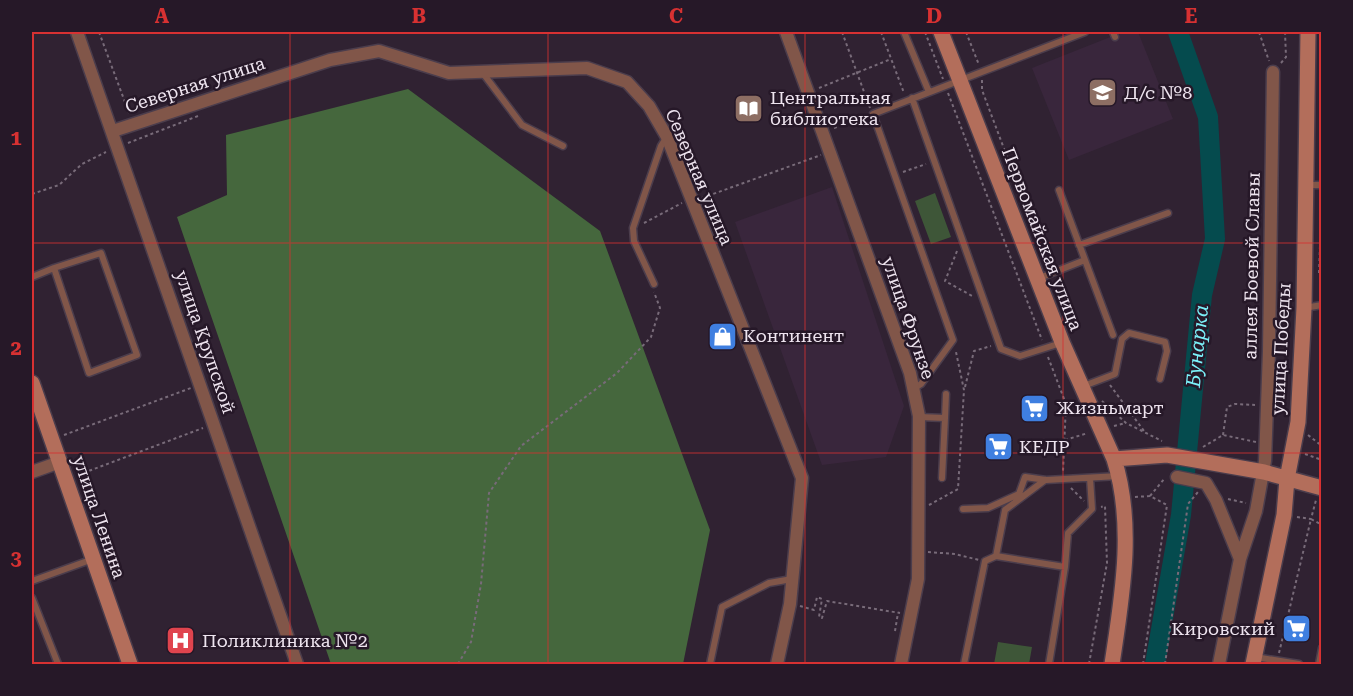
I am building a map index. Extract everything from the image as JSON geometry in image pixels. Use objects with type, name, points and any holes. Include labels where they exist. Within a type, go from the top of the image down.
[{"type":"main road","name":"Первомайская улица","points":[[941,32],[959,81],[1044,276],[1062,342],[1086,385],[1120,476],[1124,497],[1124,589],[1112,664]]},
{"type":"main road","name":"улица Победы","points":[[1253,661],[1284,515],[1287,479],[1298,422],[1304,308],[1308,32]]},
{"type":"main road","name":"улица Ленина","points":[[32,383],[130,664]]},
{"type":"main road","points":[[1114,459],[1164,448],[1264,467],[1287,479],[1322,488]]},
{"type":"street","name":"улица Крупской","points":[[77,32],[297,664]]},
{"type":"street","name":"улица Фрунзе","points":[[786,32],[914,388],[919,417],[918,579],[901,664]]},
{"type":"street","name":"Северная улица","points":[[113,131],[330,60],[379,51],[449,73],[587,68],[627,82],[649,106],[667,137],[802,478],[790,603],[777,664]]},
{"type":"street","name":"аллея Боевой Славы","points":[[1219,664],[1240,559],[1256,510],[1264,467],[1273,72]]},
{"type":"street","points":[[32,472],[60,462]]},
{"type":"street","points":[[1177,477],[1206,483],[1216,500],[1240,559]]},
{"type":"lane","points":[[904,32],[929,92]]},
{"type":"lane","points":[[914,388],[921,384],[953,340],[873,114],[1085,32]]},
{"type":"lane","points":[[481,72],[522,125],[562,146]]},
{"type":"lane","points":[[909,99],[935,161],[1001,349],[1020,356],[1062,342]]},
{"type":"lane","points":[[654,284],[634,241],[633,228],[661,146],[667,137]]},
{"type":"lane","points":[[1305,185],[1322,185]]},
{"type":"lane","points":[[1059,190],[1113,335]]},
{"type":"lane","points":[[1079,245],[1168,213]]},
{"type":"lane","points":[[32,277],[54,268],[101,253],[137,355],[89,373],[54,268]]},
{"type":"lane","points":[[1044,276],[1085,260]]},
{"type":"lane","points":[[1304,308],[1322,305]]},
{"type":"lane","points":[[1086,385],[1115,374],[1122,339],[1129,333],[1165,342],[1167,351],[1160,379]]},
{"type":"lane","points":[[942,478],[946,394]]},
{"type":"lane","points":[[919,417],[945,418]]},
{"type":"lane","points":[[963,509],[988,508],[1019,494],[1025,477],[1046,480],[1120,476]]},
{"type":"lane","points":[[1049,664],[1065,567],[1068,533],[1092,509],[1090,478]]},
{"type":"lane","points":[[996,556],[1005,510],[1046,480]]},
{"type":"lane","points":[[964,664],[985,561],[996,556],[1065,567]]},
{"type":"lane","points":[[32,581],[93,559]]},
{"type":"lane","points":[[710,664],[722,607],[769,583],[793,579]]},
{"type":"lane","points":[[32,598],[58,664]]},
{"type":"lane","points":[[1319,664],[1322,648]]},
{"type":"lane","points":[[1253,661],[1299,664]]},
{"type":"path","points":[[99,32],[138,139]]},
{"type":"path","points":[[831,129],[873,114],[842,32]]},
{"type":"path","points":[[881,32],[909,99]]},
{"type":"path","points":[[966,32],[982,72],[982,90],[1044,276]]},
{"type":"path","points":[[1259,32],[1273,72],[1286,57],[1285,32]]},
{"type":"path","points":[[816,89],[891,59]]},
{"type":"path","points":[[32,194],[58,185],[82,164],[118,146],[207,113]]},
{"type":"path","points":[[641,224],[683,202],[692,202],[810,159]]},
{"type":"path","points":[[906,172],[935,161]]},
{"type":"path","points":[[962,238],[945,281],[985,302]]},
{"type":"path","points":[[458,664],[471,642],[481,584],[489,493],[521,446],[617,373],[651,337],[660,308],[652,286],[654,284]]},
{"type":"path","points":[[953,340],[964,390]]},
{"type":"path","points":[[925,508],[958,489],[964,390],[974,351],[999,344]]},
{"type":"path","points":[[1105,378],[1146,434]]},
{"type":"path","points":[[64,435],[200,384]]},
{"type":"path","points":[[1086,385],[1125,423],[1146,434],[1164,448]]},
{"type":"path","points":[[1208,455],[1223,435],[1229,405],[1267,406]]},
{"type":"path","points":[[78,475],[214,423]]},
{"type":"path","points":[[1223,435],[1266,444]]},
{"type":"path","points":[[1143,664],[1167,505],[1150,496],[1165,478],[1177,477]]},
{"type":"path","points":[[1165,664],[1188,504],[1206,483]]},
{"type":"path","points":[[1277,661],[1311,519],[1322,525]]},
{"type":"path","points":[[925,551],[955,554],[985,561]]},
{"type":"path","points":[[814,610],[818,597],[822,598],[819,617],[822,618],[827,601],[911,616]]},
{"type":"shaded area","name":"Д/с №8","points":[[1123,32],[1138,32],[1173,119],[1069,160],[1032,68]]},
{"type":"shaded area","points":[[832,187],[904,406],[886,457],[822,465],[735,222]]},
{"type":"green space","points":[[408,89],[600,231],[710,530],[683,664],[331,664],[177,217],[227,195],[226,135]]},
{"type":"green space","points":[[935,193],[951,237],[931,244],[915,201]]},
{"type":"green space","points":[[998,642],[1032,647],[1029,664],[994,664]]},
{"type":"waterway","name":"Бунарка","points":[[1155,664],[1181,515],[1202,295],[1215,239],[1208,117],[1178,32]]},
{"type":"place","name":"Д/с №8","points":[[1103,93]]},
{"type":"place","name":"Центральная библиотека","points":[[749,108]]},
{"type":"place","name":"Континент","points":[[722,336]]},
{"type":"place","name":"Жизньмарт","points":[[1035,408]]},
{"type":"place","name":"КЕДР","points":[[998,447]]},
{"type":"place","name":"Кировский","points":[[1296,629]]},
{"type":"place","name":"Поликлиника №2","points":[[181,641]]}]
